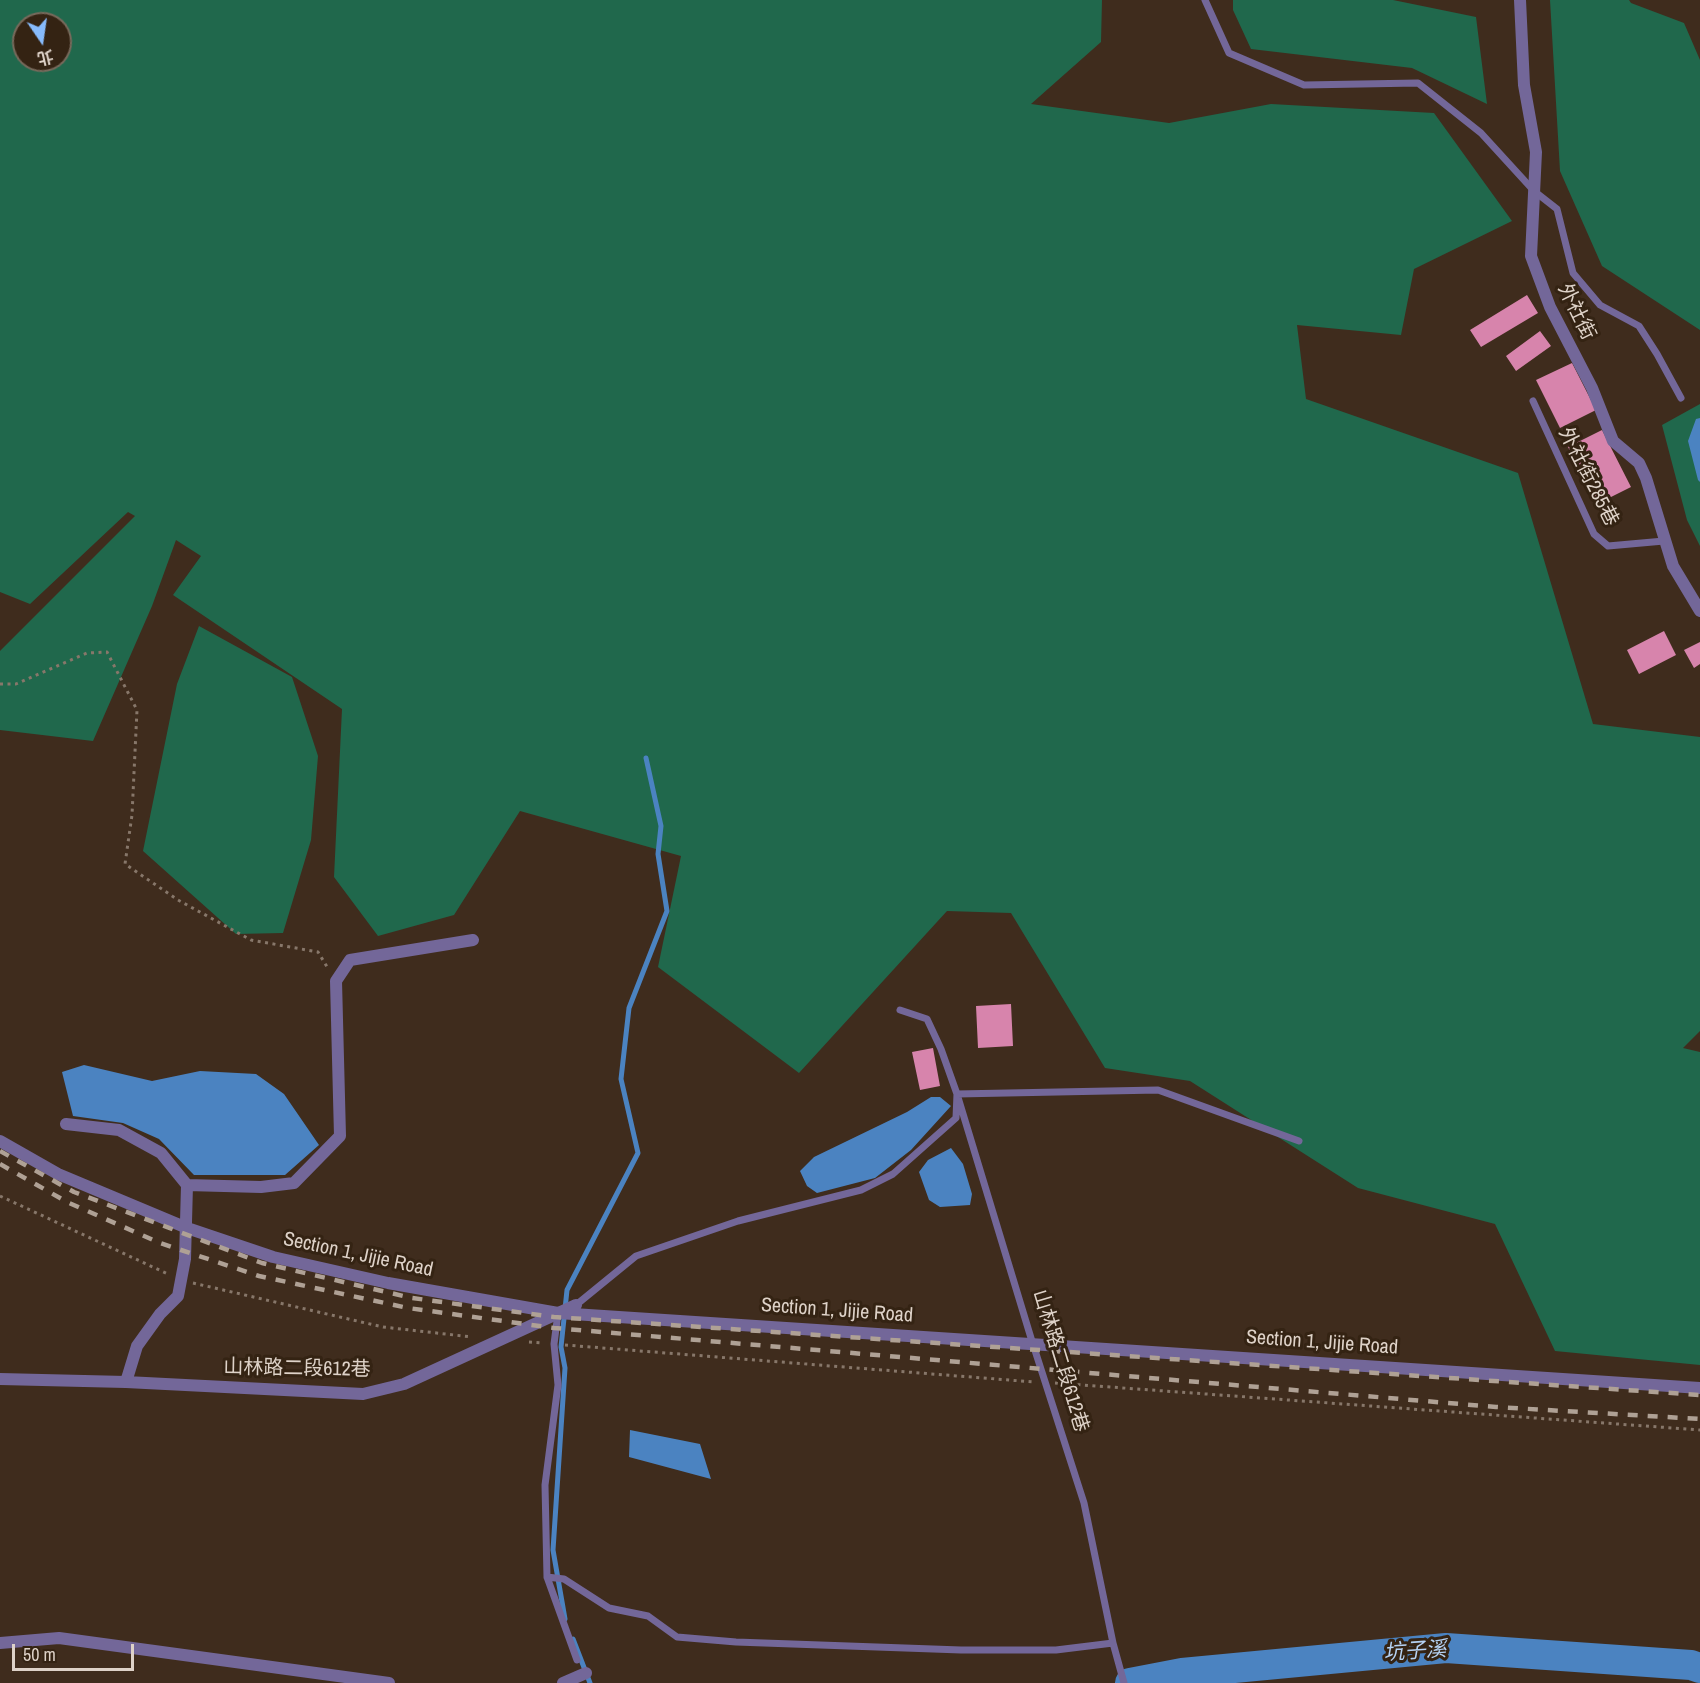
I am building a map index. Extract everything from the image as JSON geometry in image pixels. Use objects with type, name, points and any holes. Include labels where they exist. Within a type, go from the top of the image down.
[{"type":"street","name":"外社街","points":[[1520,0],[1524,85],[1536,152],[1531,256],[1550,306],[1592,387],[1614,441],[1639,463],[1646,478],[1673,566],[1700,611]]},
{"type":"street","points":[[188,1185],[261,1186],[294,1183],[340,1136],[336,981],[350,960],[473,940]]},
{"type":"street","points":[[66,1124],[119,1130],[161,1153],[188,1185],[185,1259],[178,1296],[160,1314],[136,1346],[126,1382]]},
{"type":"street","name":"Section 1, Jijie Road","points":[[0,1141],[58,1174],[187,1228],[273,1257],[388,1283],[559,1313],[576,1309],[1032,1343],[1700,1388]]},
{"type":"street","name":"山林路二段612巷","points":[[0,1379],[126,1382],[363,1394],[404,1384],[559,1313]]},
{"type":"street","points":[[0,1643],[59,1638],[389,1683]]},
{"type":"street","points":[[563,1683],[586,1673]]},
{"type":"lane","points":[[1205,0],[1229,53],[1304,85],[1418,83],[1480,133],[1534,191],[1557,209],[1573,273],[1600,305],[1639,326],[1681,398]]},
{"type":"lane","name":"外社街285巷","points":[[1533,401],[1594,534],[1608,546],[1664,541]]},
{"type":"lane","name":"山林路二段612巷","points":[[900,1010],[927,1019],[941,1049],[957,1094],[1032,1343],[1084,1503],[1113,1643],[1124,1683]]},
{"type":"lane","points":[[576,1309],[601,1283],[636,1256],[738,1221],[861,1190],[893,1174],[956,1118],[957,1094],[1158,1090],[1299,1141]]},
{"type":"lane","points":[[559,1313],[554,1344],[558,1385],[545,1485],[547,1577],[577,1660]]},
{"type":"lane","points":[[547,1577],[564,1580],[609,1608],[648,1616],[677,1637],[736,1642],[962,1650],[1056,1650],[1113,1643]]},
{"type":"path","points":[[0,684],[16,684],[87,653],[107,652],[137,710],[132,815],[125,864],[178,900],[250,940],[318,952],[336,981]]},
{"type":"path","points":[[0,1196],[181,1280],[383,1327],[554,1344]]},
{"type":"path","points":[[573,1346],[1700,1430]]},
{"type":"green space","points":[[0,0],[1102,0],[1101,42],[1031,104],[1169,123],[1271,104],[1434,113],[1512,221],[1414,269],[1401,335],[1297,325],[1306,399],[1518,473],[1593,724],[1700,737],[1700,1031],[1683,1048],[1700,1052],[1700,1365],[1555,1351],[1495,1224],[1358,1188],[1190,1081],[1105,1068],[1011,913],[947,911],[799,1073],[658,967],[681,856],[520,811],[454,915],[378,936],[334,877],[342,709],[173,595],[201,556],[176,540],[152,606],[93,741],[0,730],[0,651],[135,516],[128,512],[30,604],[0,592]]},
{"type":"green space","points":[[1233,0],[1393,0],[1476,17],[1487,104],[1412,68],[1251,49],[1233,10]]},
{"type":"green space","points":[[1550,0],[1629,0],[1631,3],[1684,23],[1700,60],[1700,330],[1602,266],[1560,171]]},
{"type":"green space","points":[[1700,404],[1700,546],[1687,520],[1662,425]]},
{"type":"green space","points":[[199,626],[292,677],[318,756],[311,840],[283,933],[236,934],[143,851],[177,684]]},
{"type":"water","points":[[1700,418],[1700,482],[1688,441],[1696,419]]},
{"type":"water","points":[[84,1065],[152,1081],[200,1071],[256,1074],[284,1094],[319,1145],[285,1175],[194,1175],[159,1139],[123,1123],[73,1116],[62,1072]]},
{"type":"water","points":[[931,1097],[940,1097],[951,1106],[911,1150],[875,1178],[817,1193],[807,1186],[800,1171],[814,1157],[907,1112]]},
{"type":"water","points":[[951,1148],[963,1164],[972,1194],[970,1205],[940,1207],[929,1200],[919,1172],[928,1160]]},
{"type":"water","points":[[630,1430],[700,1444],[711,1479],[629,1457]]},
{"type":"building","points":[[1527,295],[1538,313],[1481,347],[1470,330]]},
{"type":"building","points":[[1540,331],[1551,346],[1516,371],[1506,356]]},
{"type":"building","points":[[1572,363],[1596,410],[1560,428],[1536,380]]},
{"type":"building","points":[[1602,430],[1631,487],[1597,504],[1568,447]]},
{"type":"building","points":[[1664,631],[1676,655],[1639,674],[1627,650]]},
{"type":"building","points":[[1700,642],[1700,664],[1694,668],[1684,650]]},
{"type":"building","points":[[1011,1004],[1013,1046],[978,1048],[976,1006]]},
{"type":"building","points":[[933,1048],[940,1086],[920,1090],[912,1052]]},
{"type":"waterway","points":[[565,1619],[553,1550],[565,1368],[561,1347],[567,1290],[638,1153],[621,1079],[629,1008],[667,911],[658,854],[661,826],[646,758]]},
{"type":"waterway","points":[[573,1639],[590,1683]]},
{"type":"waterway","name":"坑子溪","points":[[1130,1683],[1182,1673],[1446,1648],[1691,1665],[1700,1668]]},
{"type":"railway","points":[[0,1151],[74,1192],[262,1263],[412,1298],[554,1317],[1700,1395]]},
{"type":"railway","points":[[0,1164],[67,1202],[160,1243],[259,1276],[408,1308],[554,1328],[1496,1407],[1700,1419]]}]
